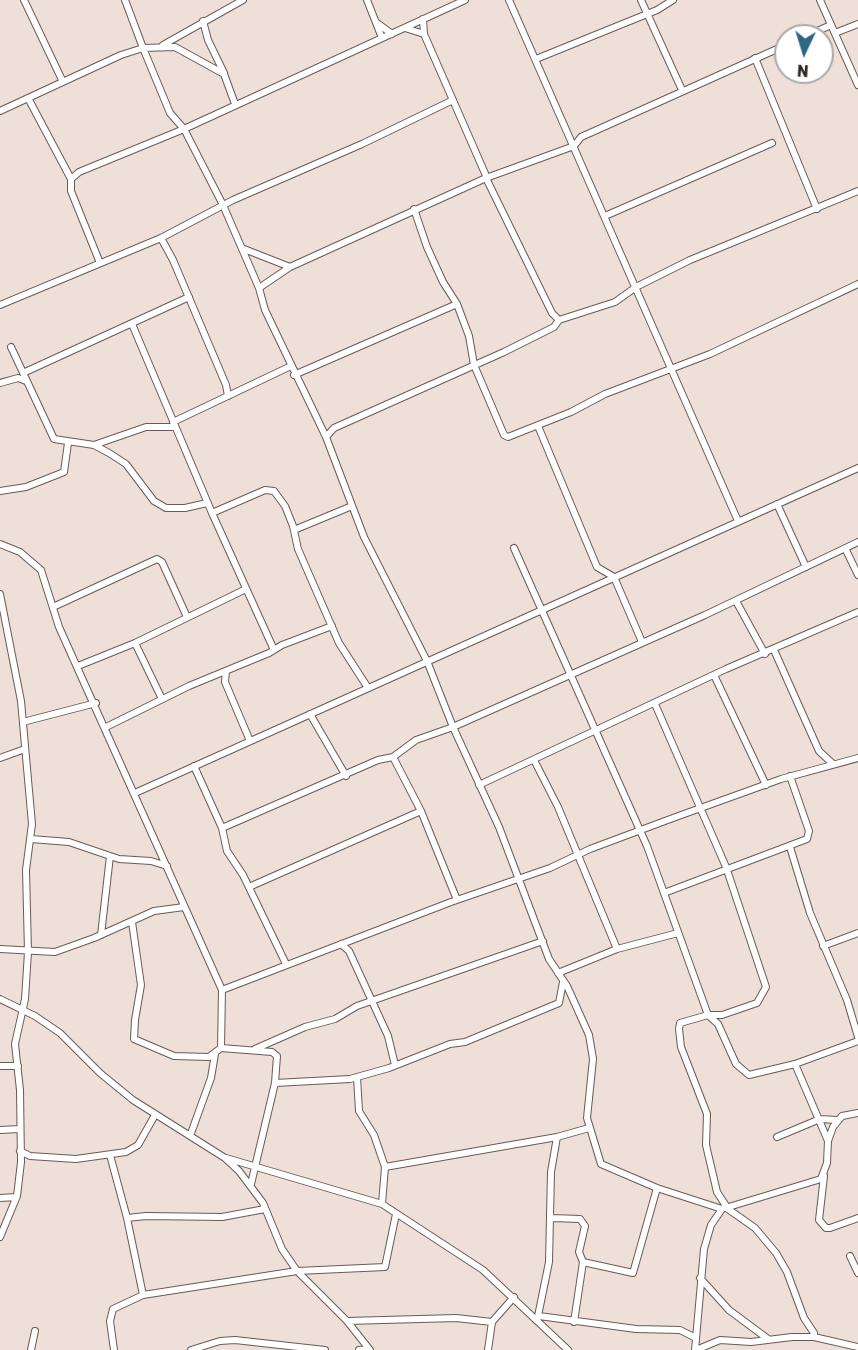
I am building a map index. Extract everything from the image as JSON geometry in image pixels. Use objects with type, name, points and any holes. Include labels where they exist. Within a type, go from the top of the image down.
[{"type":"street","points":[[24,0],[63,82]]},
{"type":"street","points":[[124,0],[170,113],[184,129],[244,249],[265,310],[294,375],[326,437],[364,537],[427,661],[453,727],[519,878],[543,941],[577,1008],[592,1045],[587,1111],[589,1128],[598,1158],[604,1167],[657,1188],[724,1208],[755,1228],[776,1253],[788,1272],[804,1318],[814,1332],[814,1337]]},
{"type":"street","points":[[0,111],[143,48],[163,45],[243,0]]},
{"type":"street","points":[[367,0],[382,38]]},
{"type":"street","points":[[71,179],[79,172],[184,129],[465,0]]},
{"type":"street","points":[[509,0],[738,521]]},
{"type":"street","points":[[641,0],[682,90]]},
{"type":"street","points":[[536,59],[648,13],[673,0]]},
{"type":"street","points":[[820,0],[831,24]]},
{"type":"street","points":[[423,19],[424,34],[487,178],[552,314],[559,320]]},
{"type":"street","points":[[203,21],[208,40],[235,104]]},
{"type":"street","points":[[377,23],[392,34]]},
{"type":"street","points":[[858,24],[835,33],[858,85]]},
{"type":"street","points":[[405,28],[424,34]]},
{"type":"street","points":[[163,45],[186,51],[224,74]]},
{"type":"street","points":[[259,288],[267,280],[290,267],[414,209],[487,178],[574,146],[581,137],[774,50]]},
{"type":"street","points":[[755,58],[818,209]]},
{"type":"street","points":[[28,98],[71,179],[71,191],[100,263]]},
{"type":"street","points":[[0,305],[161,238],[224,205],[420,119],[453,100]]},
{"type":"street","points":[[605,216],[771,143]]},
{"type":"street","points":[[326,437],[334,428],[554,327],[559,320],[615,302],[636,287],[748,235],[818,209],[858,190]]},
{"type":"street","points":[[414,209],[427,247],[443,282],[457,304],[469,336],[474,364],[504,435],[512,437],[605,394],[672,369],[781,322],[858,284]]},
{"type":"street","points":[[161,238],[189,297],[226,385],[228,396]]},
{"type":"street","points":[[244,249],[290,267]]},
{"type":"street","points":[[23,373],[189,297]]},
{"type":"street","points":[[294,375],[457,304]]},
{"type":"street","points":[[546,330],[552,314]]},
{"type":"street","points":[[132,324],[207,503],[274,650]]},
{"type":"street","points":[[11,347],[50,434],[58,441],[94,445],[146,427],[174,425],[291,366]]},
{"type":"street","points":[[0,383],[18,378],[26,381]]},
{"type":"street","points":[[538,426],[597,567],[614,578],[642,642]]},
{"type":"street","points":[[0,491],[26,487],[64,472],[68,443]]},
{"type":"street","points":[[94,445],[126,464],[161,505],[171,509],[207,503]]},
{"type":"street","points":[[135,793],[250,741],[313,716],[318,710],[858,468]]},
{"type":"street","points":[[212,513],[270,489],[285,506],[298,549],[345,656],[368,688]]},
{"type":"street","points":[[777,504],[806,567]]},
{"type":"street","points":[[294,530],[352,506]]},
{"type":"street","points":[[222,828],[346,776],[378,760],[393,757],[416,740],[453,727],[736,601],[858,542]]},
{"type":"street","points":[[0,544],[20,552],[39,565],[52,606],[222,990],[221,1048]]},
{"type":"street","points":[[514,548],[639,831],[708,1015],[718,1024],[736,1064],[743,1073],[754,1076],[795,1064],[858,1039],[851,1012],[823,946],[790,846]]},
{"type":"street","points":[[845,548],[858,575]]},
{"type":"street","points":[[52,606],[156,559],[162,562],[187,617]]},
{"type":"street","points":[[78,666],[135,643],[246,589]]},
{"type":"street","points":[[0,594],[9,631],[23,722],[31,839],[26,870],[28,952],[23,1010],[15,1044],[18,1066],[21,1162],[16,1197],[0,1237]]},
{"type":"street","points":[[736,601],[765,654]]},
{"type":"street","points":[[479,785],[714,675],[858,612]]},
{"type":"street","points":[[106,727],[162,699],[332,626]]},
{"type":"street","points":[[0,631],[9,631]]},
{"type":"street","points":[[135,643],[162,699]]},
{"type":"street","points":[[774,650],[823,757],[833,764]]},
{"type":"street","points":[[226,671],[225,682],[250,741]]},
{"type":"street","points":[[714,675],[766,785]]},
{"type":"street","points":[[215,676],[225,682]]},
{"type":"street","points":[[23,722],[96,703]]},
{"type":"street","points":[[655,704],[726,867],[766,987],[757,1003],[722,1016],[708,1015],[680,1023],[681,1047],[707,1114],[706,1145],[717,1192],[724,1208]]},
{"type":"street","points":[[313,716],[346,776]]},
{"type":"street","points":[[0,758],[26,749]]},
{"type":"street","points":[[393,757],[421,811],[457,900]]},
{"type":"street","points":[[820,768],[823,757]]},
{"type":"street","points":[[222,990],[352,939],[550,868],[702,808],[790,777],[858,758]]},
{"type":"street","points":[[534,760],[579,855],[617,949]]},
{"type":"street","points":[[194,766],[222,828],[227,851],[249,887],[286,964]]},
{"type":"street","points":[[664,893],[726,867],[803,842],[810,831],[790,777]]},
{"type":"street","points":[[249,887],[421,811]]},
{"type":"street","points":[[31,839],[69,842],[110,856],[134,861],[151,861],[167,866]]},
{"type":"street","points":[[151,861],[160,848]]},
{"type":"street","points":[[101,935],[110,856]]},
{"type":"street","points":[[0,949],[55,952],[101,935],[154,911],[184,907]]},
{"type":"street","points":[[132,922],[141,985],[134,1039],[174,1056],[209,1057],[221,1048],[276,1053],[275,1083],[250,1184]]},
{"type":"street","points":[[558,973],[617,949],[678,933]]},
{"type":"street","points":[[823,946],[858,933]]},
{"type":"street","points":[[350,951],[352,939]]},
{"type":"street","points":[[254,1050],[310,1025],[335,1019],[371,1002],[543,941]]},
{"type":"street","points":[[341,944],[350,951],[388,1036],[395,1065]]},
{"type":"street","points":[[559,1003],[564,982]]},
{"type":"street","points":[[0,999],[60,1033],[100,1073],[155,1115],[225,1158],[250,1184],[265,1209],[282,1249],[297,1271],[347,1321],[369,1349]]},
{"type":"street","points":[[275,1083],[335,1082],[357,1077],[450,1044],[465,1042],[559,1003],[577,1008]]},
{"type":"street","points":[[851,1012],[858,1009]]},
{"type":"street","points":[[190,1136],[210,1078],[215,1053]]},
{"type":"street","points":[[795,1064],[828,1140]]},
{"type":"street","points":[[0,1066],[18,1066]]},
{"type":"street","points":[[357,1077],[359,1111],[374,1135],[386,1167],[382,1204]]},
{"type":"street","points":[[858,1113],[846,1114],[837,1120],[828,1140],[819,1220],[826,1228],[830,1228],[858,1218]]},
{"type":"street","points":[[20,1151],[30,1156],[76,1159],[133,1150],[155,1115]]},
{"type":"street","points":[[777,1137],[820,1119],[837,1120]]},
{"type":"street","points":[[386,1167],[557,1137],[589,1128]]},
{"type":"street","points":[[0,1130],[19,1129]]},
{"type":"street","points":[[538,1318],[549,1262],[552,1218],[551,1172],[557,1137]]},
{"type":"street","points":[[110,1155],[128,1218],[144,1295]]},
{"type":"street","points":[[21,1162],[30,1156]]},
{"type":"street","points":[[225,1158],[382,1204],[483,1270],[538,1318],[568,1350]]},
{"type":"street","points":[[824,1175],[810,1184],[724,1208],[711,1225],[699,1278],[695,1350],[720,1341],[814,1337],[848,1348],[858,1347]]},
{"type":"street","points":[[583,1262],[633,1273],[657,1188]]},
{"type":"street","points":[[710,1204],[717,1192]]},
{"type":"street","points":[[0,1198],[16,1197]]},
{"type":"street","points":[[128,1218],[146,1216],[222,1217],[265,1209]]},
{"type":"street","points":[[114,1350],[110,1321],[112,1309],[144,1295],[297,1271],[385,1268],[396,1214]]},
{"type":"street","points":[[552,1218],[584,1222],[579,1252],[583,1262],[574,1322]]},
{"type":"street","points":[[850,1256],[858,1273]]},
{"type":"street","points":[[699,1278],[729,1310],[769,1339]]},
{"type":"street","points":[[488,1350],[492,1322],[514,1297]]},
{"type":"street","points":[[347,1321],[456,1318],[492,1322]]},
{"type":"street","points":[[538,1318],[636,1329],[680,1330],[696,1338]]},
{"type":"street","points":[[31,1350],[35,1331]]},
{"type":"street","points":[[235,1340],[235,1350]]},
{"type":"street","points":[[191,1350],[220,1341],[235,1340],[326,1350]]},
{"type":"street","points":[[359,1350],[369,1349]]}]
